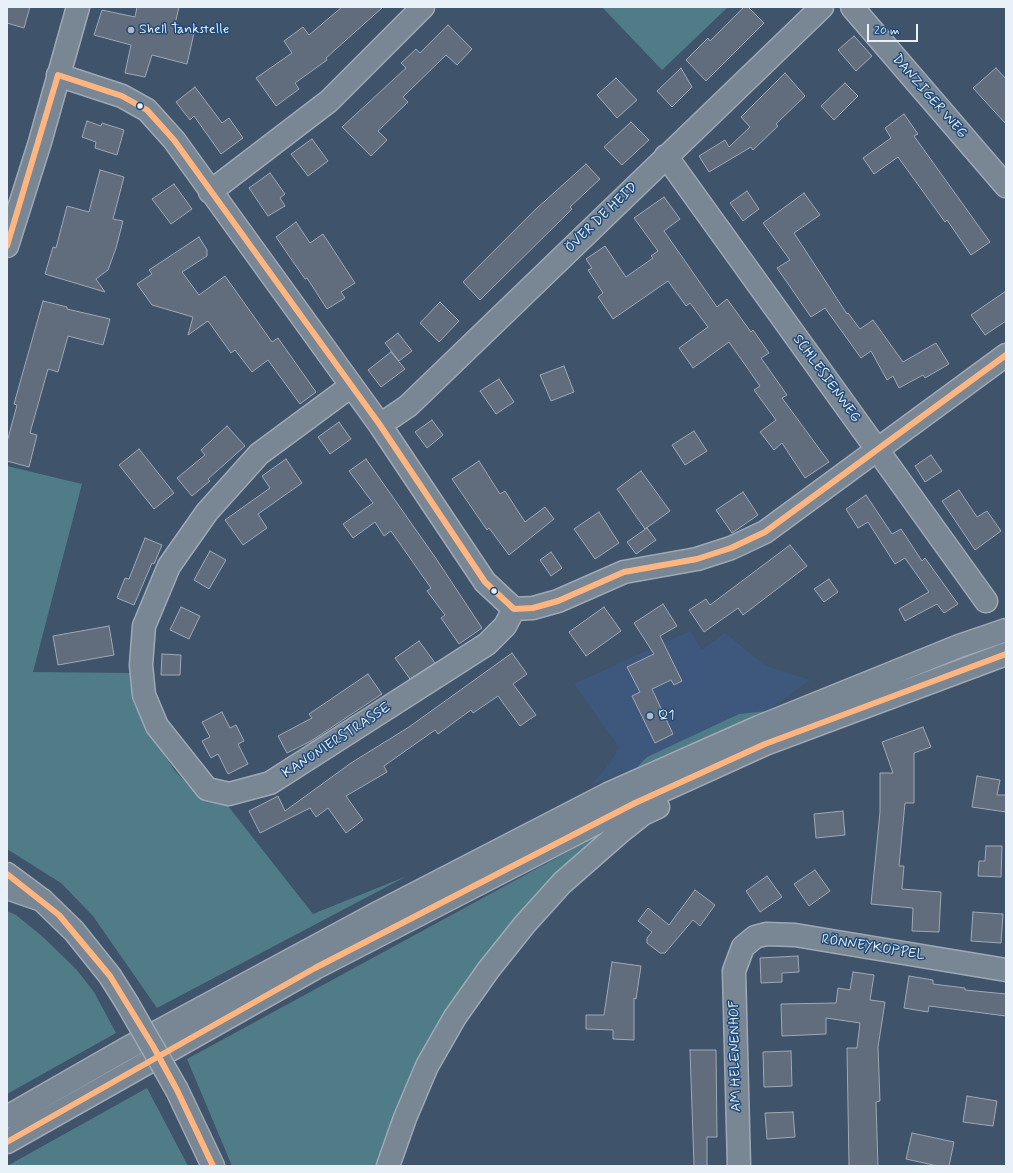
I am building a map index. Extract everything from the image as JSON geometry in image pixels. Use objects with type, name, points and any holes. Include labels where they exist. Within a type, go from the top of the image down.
[{"type":"main road","points":[[7,246],[78,7]]},
{"type":"main road","points":[[210,192],[329,101],[423,7]]},
{"type":"main road","name":"ÖVER DE HEID","points":[[380,424],[408,406],[822,7]]},
{"type":"main road","name":"DANZIGER WEG","points":[[852,7],[1006,186]]},
{"type":"main road","points":[[58,75],[122,96],[147,110],[174,140],[210,192],[380,424],[485,582],[514,609],[533,608],[558,601],[624,572],[696,558],[738,545],[765,532],[1006,355]]},
{"type":"main road","name":"SCHLESIENWEG","points":[[666,156],[986,601]]},
{"type":"main road","name":"KANONIERSTRASSE","points":[[351,386],[259,454],[207,512],[169,566],[144,626],[141,665],[144,695],[157,726],[207,789],[229,794],[270,783],[487,644],[505,626],[514,609]]},
{"type":"main road","points":[[13,1112],[124,1050],[376,914],[608,794],[759,727],[959,646],[1006,630]]},
{"type":"main road","points":[[7,1142],[315,968],[635,803],[765,744],[1006,654]]},
{"type":"main road","points":[[388,1166],[404,1118],[427,1066],[456,1017],[490,969],[534,914],[562,883],[643,814],[725,775],[765,744]]},
{"type":"main road","points":[[7,874],[42,900],[64,920],[91,952],[127,1003],[177,1090],[213,1166]]},
{"type":"main road","points":[[7,888],[42,900]]},
{"type":"main road","name":"RÖNNEYKOPPEL","points":[[743,947],[755,937],[766,934],[795,935],[1006,970]]},
{"type":"main road","name":"AM HELENENHOF","points":[[739,1166],[734,971],[743,947]]},
{"type":"shaded area","points":[[690,631],[702,650],[725,633],[766,666],[810,680],[767,711],[739,714],[647,757],[637,767],[592,784],[611,762],[619,747],[574,684]]},
{"type":"green space","points":[[602,7],[728,7],[662,70]]},
{"type":"green space","points":[[7,466],[82,484],[33,672],[130,673],[132,699],[148,731],[175,771],[205,802],[228,806],[313,914],[407,876],[157,1008],[93,916],[61,883],[7,849]]},
{"type":"green space","points":[[767,711],[637,767],[647,757],[739,714]]},
{"type":"green space","points":[[615,826],[536,900],[379,1166],[232,1166],[187,1059]]},
{"type":"green space","points":[[7,911],[16,915],[43,937],[76,969],[94,992],[116,1033],[7,1094]]},
{"type":"green space","points":[[147,1088],[188,1166],[7,1166]]},
{"type":"building","points":[[7,7],[30,7],[24,28],[7,23]]},
{"type":"building","points":[[137,7],[179,7],[174,28],[194,33],[187,64],[152,55],[145,77],[125,73],[131,45],[94,35],[102,10],[135,17]]},
{"type":"building","points":[[342,7],[383,7],[326,58],[327,60],[295,83],[299,89],[276,106],[256,78],[292,53],[284,41],[303,27],[309,35]]},
{"type":"building","points":[[744,7],[748,7],[764,23],[706,81],[686,60],[708,38],[710,41]]},
{"type":"building","points":[[448,25],[472,49],[457,65],[446,55],[403,97],[408,102],[378,131],[387,140],[371,156],[342,127],[406,68],[401,63],[416,49],[420,53]]},
{"type":"building","points":[[854,36],[872,56],[856,71],[838,50]]},
{"type":"building","points":[[681,68],[692,87],[672,107],[657,91]]},
{"type":"building","points":[[996,68],[1006,79],[1006,124],[973,88]]},
{"type":"building","points":[[785,73],[805,96],[776,124],[778,126],[753,150],[751,147],[709,172],[699,156],[725,140],[729,147],[750,127],[741,117]]},
{"type":"building","points":[[616,78],[637,100],[617,118],[597,95]]},
{"type":"building","points":[[845,83],[858,96],[834,120],[821,106]]},
{"type":"building","points":[[195,87],[222,123],[229,118],[243,138],[221,154],[194,116],[190,120],[176,102]]},
{"type":"building","points":[[904,114],[918,134],[914,136],[990,242],[971,255],[947,220],[945,222],[898,157],[874,174],[863,158],[891,138],[885,128]]},
{"type":"building","points":[[87,121],[101,126],[102,123],[124,130],[117,155],[95,148],[96,142],[82,137]]},
{"type":"building","points":[[631,122],[649,140],[622,165],[604,147]]},
{"type":"building","points":[[312,139],[328,161],[308,176],[291,154]]},
{"type":"building","points":[[586,164],[600,179],[570,207],[572,209],[480,300],[463,282],[536,209]]},
{"type":"building","points":[[100,170],[124,177],[113,219],[123,221],[116,248],[108,270],[96,279],[105,292],[45,274],[53,247],[56,248],[67,206],[89,212]]},
{"type":"building","points":[[270,173],[285,194],[280,198],[285,206],[268,216],[249,188]]},
{"type":"building","points":[[174,184],[192,209],[171,224],[152,199]]},
{"type":"building","points":[[747,191],[759,209],[743,221],[730,203]]},
{"type":"building","points":[[804,193],[820,215],[794,233],[847,314],[848,313],[860,329],[873,320],[903,362],[936,343],[949,364],[925,378],[923,375],[899,388],[893,376],[887,380],[871,351],[861,358],[825,308],[811,317],[777,268],[790,260],[763,223]]},
{"type":"building","points":[[664,197],[680,219],[664,231],[717,307],[727,299],[751,332],[753,330],[769,353],[761,358],[787,395],[782,398],[829,462],[805,478],[782,443],[774,450],[760,432],[776,420],[754,390],[760,386],[729,342],[693,368],[679,348],[708,327],[690,303],[686,306],[668,281],[613,319],[598,297],[603,293],[588,270],[592,268],[586,259],[605,246],[626,277],[653,258],[651,256],[658,251],[634,218]]},
{"type":"building","points":[[296,222],[310,243],[323,234],[355,283],[341,292],[345,298],[327,309],[307,278],[305,279],[276,237]]},
{"type":"building","points":[[199,237],[207,250],[207,256],[182,272],[199,295],[225,276],[272,342],[278,338],[316,392],[300,404],[268,360],[252,372],[235,350],[231,353],[208,321],[188,335],[193,317],[152,305],[137,284],[152,274],[149,270]]},
{"type":"building","points":[[1006,291],[1006,321],[985,335],[971,315]]},
{"type":"building","points":[[43,301],[67,307],[67,309],[110,319],[103,345],[68,336],[58,372],[48,369],[30,433],[37,435],[29,467],[7,461],[7,442],[17,405],[14,404]]},
{"type":"building","points":[[440,302],[459,321],[439,342],[420,323]]},
{"type":"building","points":[[398,333],[412,351],[399,361],[385,343]]},
{"type":"building","points":[[391,352],[405,369],[381,387],[368,370]]},
{"type":"building","points":[[564,366],[574,392],[551,401],[540,375]]},
{"type":"building","points":[[499,379],[514,402],[496,414],[480,391]]},
{"type":"building","points":[[432,420],[443,435],[427,448],[415,432]]},
{"type":"building","points":[[339,422],[351,439],[330,454],[318,437]]},
{"type":"building","points":[[227,426],[245,446],[208,479],[210,481],[192,496],[177,478],[205,455],[201,450]]},
{"type":"building","points":[[694,431],[707,451],[685,465],[672,445]]},
{"type":"building","points":[[139,449],[174,493],[154,509],[119,465]]},
{"type":"building","points":[[931,455],[942,471],[925,482],[915,466]]},
{"type":"building","points":[[286,459],[302,483],[258,514],[267,528],[243,545],[225,520],[270,488],[262,476]]},
{"type":"building","points":[[366,459],[435,557],[482,628],[459,644],[441,618],[445,615],[427,591],[431,588],[391,531],[384,536],[375,522],[353,538],[343,524],[373,503],[349,471]]},
{"type":"building","points":[[479,461],[500,494],[505,491],[525,522],[545,507],[554,519],[509,555],[489,528],[487,530],[452,479]]},
{"type":"building","points":[[641,471],[670,511],[645,529],[617,489]]},
{"type":"building","points":[[959,490],[977,517],[987,511],[1001,531],[975,550],[942,501]]},
{"type":"building","points":[[743,492],[758,515],[732,533],[716,510]]},
{"type":"building","points":[[866,495],[892,534],[901,529],[922,561],[925,558],[958,604],[944,613],[937,604],[905,621],[899,609],[929,592],[905,558],[895,564],[868,522],[858,528],[846,509]]},
{"type":"building","points":[[599,512],[619,543],[595,559],[574,529]]},
{"type":"building","points":[[647,528],[656,540],[636,554],[627,542]]},
{"type":"building","points":[[145,538],[162,545],[154,564],[152,563],[134,605],[117,598],[125,578],[129,579]]},
{"type":"building","points":[[790,545],[807,566],[743,615],[738,608],[704,632],[689,610],[706,599],[710,605]]},
{"type":"building","points":[[210,551],[226,560],[209,589],[194,580]]},
{"type":"building","points":[[551,552],[562,568],[551,576],[540,560]]},
{"type":"building","points":[[829,579],[838,592],[824,602],[814,589]]},
{"type":"building","points":[[663,604],[677,626],[660,636],[682,681],[674,685],[671,680],[652,689],[673,734],[655,743],[632,696],[640,692],[627,667],[654,654],[634,623]]},
{"type":"building","points":[[181,607],[200,616],[189,639],[170,630]]},
{"type":"building","points":[[604,607],[621,631],[586,656],[569,632]]},
{"type":"building","points":[[109,626],[114,655],[58,665],[53,636]]},
{"type":"building","points":[[419,641],[435,663],[410,679],[395,658]]},
{"type":"building","points":[[512,653],[527,674],[513,684],[536,715],[520,726],[498,696],[473,713],[471,710],[438,734],[435,730],[384,766],[387,772],[346,796],[363,820],[346,833],[328,808],[316,817],[310,808],[260,833],[249,811],[278,796],[285,811],[351,763],[409,727]]},
{"type":"building","points":[[162,654],[181,655],[180,675],[161,675]]},
{"type":"building","points":[[368,674],[382,694],[311,741],[287,753],[278,736],[312,718],[309,714]]},
{"type":"building","points":[[222,712],[230,728],[236,725],[244,741],[238,744],[248,764],[228,774],[218,754],[211,758],[202,741],[210,737],[202,722]]},
{"type":"building","points":[[923,727],[931,747],[914,753],[914,803],[905,803],[899,866],[904,866],[902,889],[941,892],[939,932],[912,931],[913,908],[871,904],[880,812],[880,773],[893,773],[882,742]]},
{"type":"building","points":[[977,776],[1000,780],[997,795],[1006,795],[1006,812],[972,807]]},
{"type":"building","points":[[843,811],[845,835],[816,838],[814,814]]},
{"type":"building","points":[[986,846],[1002,846],[1001,877],[978,876],[979,861],[985,861]]},
{"type":"building","points":[[815,870],[830,891],[809,906],[794,884]]},
{"type":"building","points":[[767,876],[782,897],[760,912],[746,891]]},
{"type":"building","points":[[695,890],[715,905],[700,926],[693,920],[665,953],[660,953],[647,943],[647,938],[652,932],[638,921],[648,908],[669,925]]},
{"type":"building","points":[[973,912],[1003,914],[1001,943],[971,941]]},
{"type":"building","points":[[798,956],[799,972],[782,973],[782,982],[761,983],[760,958]]},
{"type":"building","points":[[612,962],[641,966],[636,999],[634,998],[634,1040],[613,1039],[613,1030],[586,1029],[586,1015],[604,1015]]},
{"type":"building","points":[[853,972],[874,975],[870,1000],[885,1002],[878,1047],[880,1101],[876,1102],[878,1166],[849,1166],[847,1048],[857,1048],[860,1023],[826,1018],[826,1034],[782,1036],[781,1004],[836,1003],[838,988],[850,990]]},
{"type":"building","points":[[909,976],[933,980],[933,984],[965,988],[965,990],[1006,994],[1006,1016],[929,1006],[928,1012],[904,1008]]},
{"type":"building","points":[[690,1050],[716,1050],[717,1137],[707,1137],[707,1166],[694,1166]]},
{"type":"building","points":[[791,1051],[792,1086],[764,1087],[763,1052]]},
{"type":"building","points":[[967,1096],[997,1101],[993,1126],[963,1122]]},
{"type":"building","points":[[793,1112],[795,1137],[767,1139],[765,1113]]},
{"type":"building","points":[[912,1133],[954,1142],[949,1166],[938,1166],[906,1159]]},
{"type":"transit line","points":[[58,75],[122,96],[147,110],[174,140],[380,425],[485,582],[514,609],[533,608],[558,601],[624,572],[697,559],[731,548],[765,532],[1006,355]]},
{"type":"transit line","points":[[7,246],[58,75]]},
{"type":"transit line","points":[[7,1142],[315,968],[635,803],[765,744],[1006,654]]},
{"type":"transit line","points":[[7,874],[59,915],[110,976],[153,1046],[177,1090],[213,1166]]},
{"type":"place","name":"Shell Tankstelle","points":[[131,30]]},
{"type":"place","name":"Q1","points":[[650,716]]}]
